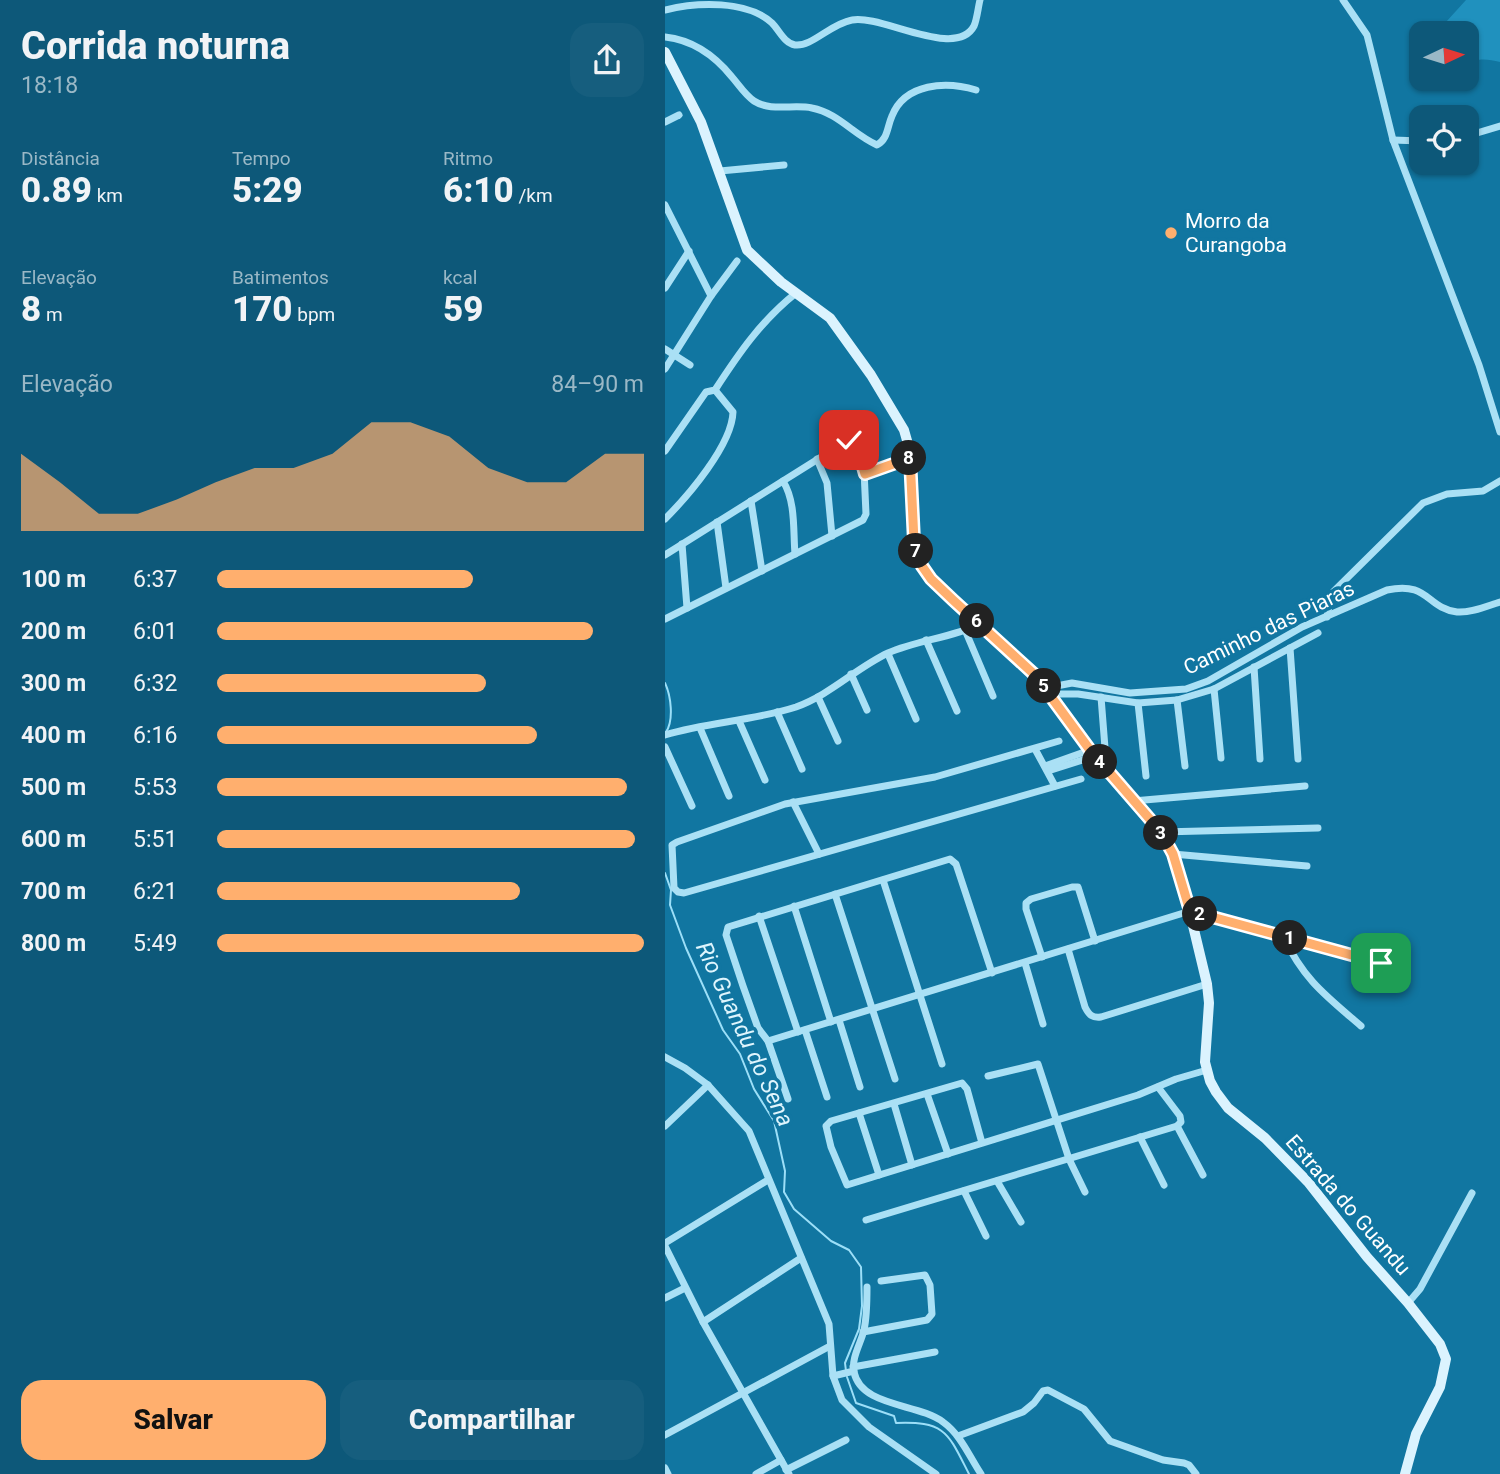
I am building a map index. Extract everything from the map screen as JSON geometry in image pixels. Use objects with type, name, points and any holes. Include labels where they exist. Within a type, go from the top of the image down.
[{"type":"street","points":[[665,10],[710,3],[747,7],[759,12],[771,22],[789,43],[798,45],[808,44],[835,24],[854,19],[867,19],[921,34],[953,39],[965,35],[973,27],[980,0]]},
{"type":"street","points":[[1343,0],[1367,36],[1393,140],[1479,365],[1500,432]]},
{"type":"street","points":[[665,37],[701,48],[723,66],[756,102],[776,107],[823,110],[877,145],[887,134],[893,114],[904,98],[916,91],[947,85],[976,90]]},
{"type":"street","name":"Estrada do Guandu","points":[[665,51],[701,122],[747,250],[755,260],[830,318],[904,430],[910,458],[914,541],[918,558],[931,579],[1020,659],[1048,691],[1132,801],[1161,832],[1173,854],[1207,984],[1207,1070],[1210,1081],[1223,1102],[1265,1138],[1308,1182],[1367,1257],[1435,1336],[1446,1359],[1440,1387],[1416,1434],[1405,1474]]},
{"type":"street","points":[[665,122],[678,115]]},
{"type":"street","points":[[1479,133],[1500,127]]},
{"type":"street","points":[[1393,140],[1409,141]]},
{"type":"street","points":[[720,171],[784,164]]},
{"type":"street","points":[[665,205],[666,219],[689,251],[711,296]]},
{"type":"street","points":[[665,288],[689,251]]},
{"type":"street","points":[[665,369],[711,296],[737,261]]},
{"type":"street","points":[[665,451],[706,392],[715,390],[757,329],[796,293]]},
{"type":"street","points":[[665,349],[690,365]]},
{"type":"street","points":[[665,519],[702,477],[730,430],[733,412],[715,390]]},
{"type":"street","points":[[665,555],[842,444],[853,440],[856,442],[865,474],[865,519],[665,619]]},
{"type":"street","points":[[865,474],[910,458]]},
{"type":"street","points":[[817,459],[827,484],[832,536]]},
{"type":"street","points":[[783,481],[791,503],[795,554]]},
{"type":"street","points":[[1327,617],[1331,594],[1423,503],[1447,494],[1483,491],[1499,483]]},
{"type":"street","points":[[751,501],[762,571]]},
{"type":"street","points":[[717,522],[726,588]]},
{"type":"street","points":[[682,544],[687,608]]},
{"type":"street","name":"Caminho das Piaras","points":[[1048,691],[1072,683],[1130,693],[1186,689],[1208,681],[1302,627],[1399,587],[1416,589],[1443,608],[1454,612],[1467,612],[1500,602]]},
{"type":"street","points":[[665,735],[777,712],[818,697],[851,674],[888,654],[980,624]]},
{"type":"street","points":[[965,630],[993,696]]},
{"type":"street","points":[[1048,691],[1138,703],[1177,700],[1214,689],[1318,633]]},
{"type":"street","points":[[926,640],[957,711]]},
{"type":"street","points":[[1290,648],[1298,759]]},
{"type":"street","points":[[888,654],[916,719]]},
{"type":"street","points":[[1254,667],[1260,759]]},
{"type":"street","points":[[851,674],[867,710]]},
{"type":"street","points":[[1214,689],[1221,758]]},
{"type":"street","points":[[818,697],[838,741]]},
{"type":"street","points":[[1101,697],[1105,748]]},
{"type":"street","points":[[1177,700],[1185,766]]},
{"type":"street","points":[[1138,703],[1146,776]]},
{"type":"street","points":[[777,712],[802,769]]},
{"type":"street","points":[[739,721],[765,780]]},
{"type":"street","points":[[700,728],[729,796]]},
{"type":"street","points":[[1059,741],[943,775],[793,802],[674,843],[670,852],[674,888],[684,893],[1081,779]]},
{"type":"street","points":[[665,747],[692,806]]},
{"type":"street","points":[[1035,749],[1055,786]]},
{"type":"street","points":[[1046,769],[1093,753]]},
{"type":"street","points":[[1132,801],[1305,786]]},
{"type":"street","points":[[793,802],[819,854]]},
{"type":"street","points":[[1161,832],[1318,828]]},
{"type":"street","points":[[1173,854],[1307,866]]},
{"type":"street","points":[[788,1099],[768,1041],[758,1028],[726,935],[728,927],[947,859],[953,860],[992,973]]},
{"type":"street","points":[[883,880],[942,1064]]},
{"type":"street","points":[[1042,957],[1026,909],[1031,899],[1076,886],[1095,941]]},
{"type":"street","points":[[835,894],[895,1079]]},
{"type":"street","points":[[793,906],[860,1087]]},
{"type":"street","points":[[768,1041],[1190,911],[1381,963]]},
{"type":"street","points":[[759,916],[827,1097]]},
{"type":"street","points":[[1283,936],[1297,964],[1310,981],[1361,1026]]},
{"type":"street","points":[[1068,949],[1085,1007],[1093,1017],[1101,1017],[1207,984]]},
{"type":"street","points":[[1025,963],[1043,1024]]},
{"type":"street","points":[[665,1057],[708,1085],[746,1126],[829,1324],[830,1346],[842,1400],[869,1427],[936,1474]]},
{"type":"street","points":[[988,1076],[1037,1063],[1069,1159],[1085,1192]]},
{"type":"street","points":[[982,1143],[964,1084],[827,1124],[831,1147],[846,1184],[912,1165],[1057,1120],[1207,1070]]},
{"type":"street","points":[[665,1126],[708,1085]]},
{"type":"street","points":[[866,1220],[1177,1126],[1181,1122],[1180,1116],[1158,1087]]},
{"type":"street","points":[[927,1094],[948,1154]]},
{"type":"street","points":[[894,1104],[912,1165]]},
{"type":"street","points":[[859,1113],[879,1175]]},
{"type":"street","points":[[1177,1126],[1203,1175]]},
{"type":"street","points":[[1140,1137],[1164,1185]]},
{"type":"street","points":[[768,1180],[665,1245],[703,1322],[788,1472],[846,1440]]},
{"type":"street","points":[[997,1181],[1021,1223]]},
{"type":"street","points":[[964,1191],[986,1236]]},
{"type":"street","points":[[1408,1303],[1420,1289],[1472,1193]]},
{"type":"street","points":[[703,1322],[801,1258]]},
{"type":"street","points":[[863,1332],[927,1320],[932,1314],[930,1284],[925,1275],[881,1281]]},
{"type":"street","points":[[867,1287],[863,1332],[852,1370],[859,1384],[872,1396],[928,1412],[941,1420],[958,1436],[981,1474]]},
{"type":"street","points":[[665,1298],[685,1288]]},
{"type":"street","points":[[665,1435],[830,1346]]},
{"type":"street","points":[[835,1375],[935,1352]]},
{"type":"street","points":[[958,1436],[1023,1412],[1045,1390],[1075,1403],[1088,1413],[1110,1441],[1163,1460],[1184,1463],[1196,1474]]},
{"type":"street","points":[[756,1474],[781,1460]]},
{"type":"street","points":[[665,1468],[669,1474]]},
{"type":"shaded area","points":[[1466,0],[1500,0],[1500,62],[1479,60],[1479,21],[1447,21]]},
{"type":"waterway","name":"Rio Guandu do Sena","points":[[665,683],[671,708],[666,732]]},
{"type":"waterway","name":"Rio Guandu do Sena","points":[[665,873],[671,890],[670,905],[686,948],[723,1030],[740,1054],[754,1089],[774,1121],[785,1171],[784,1192],[794,1209],[831,1241],[849,1250],[861,1267],[862,1306],[859,1329],[845,1363],[846,1371]]},
{"type":"waterway","name":"Rio Guandu do Sena","points":[[847,1377],[856,1403],[894,1416],[896,1423],[926,1424],[943,1432],[956,1448],[969,1474]]},
{"type":"place","name":"Morro da Curangoba","points":[[1171,233]]},
{"type":"route","points":[[849,440],[856,442],[865,474],[910,458],[914,541],[922,566],[931,579],[1035,675],[1090,750],[1161,832],[1173,854],[1190,911],[1381,963]]}]
